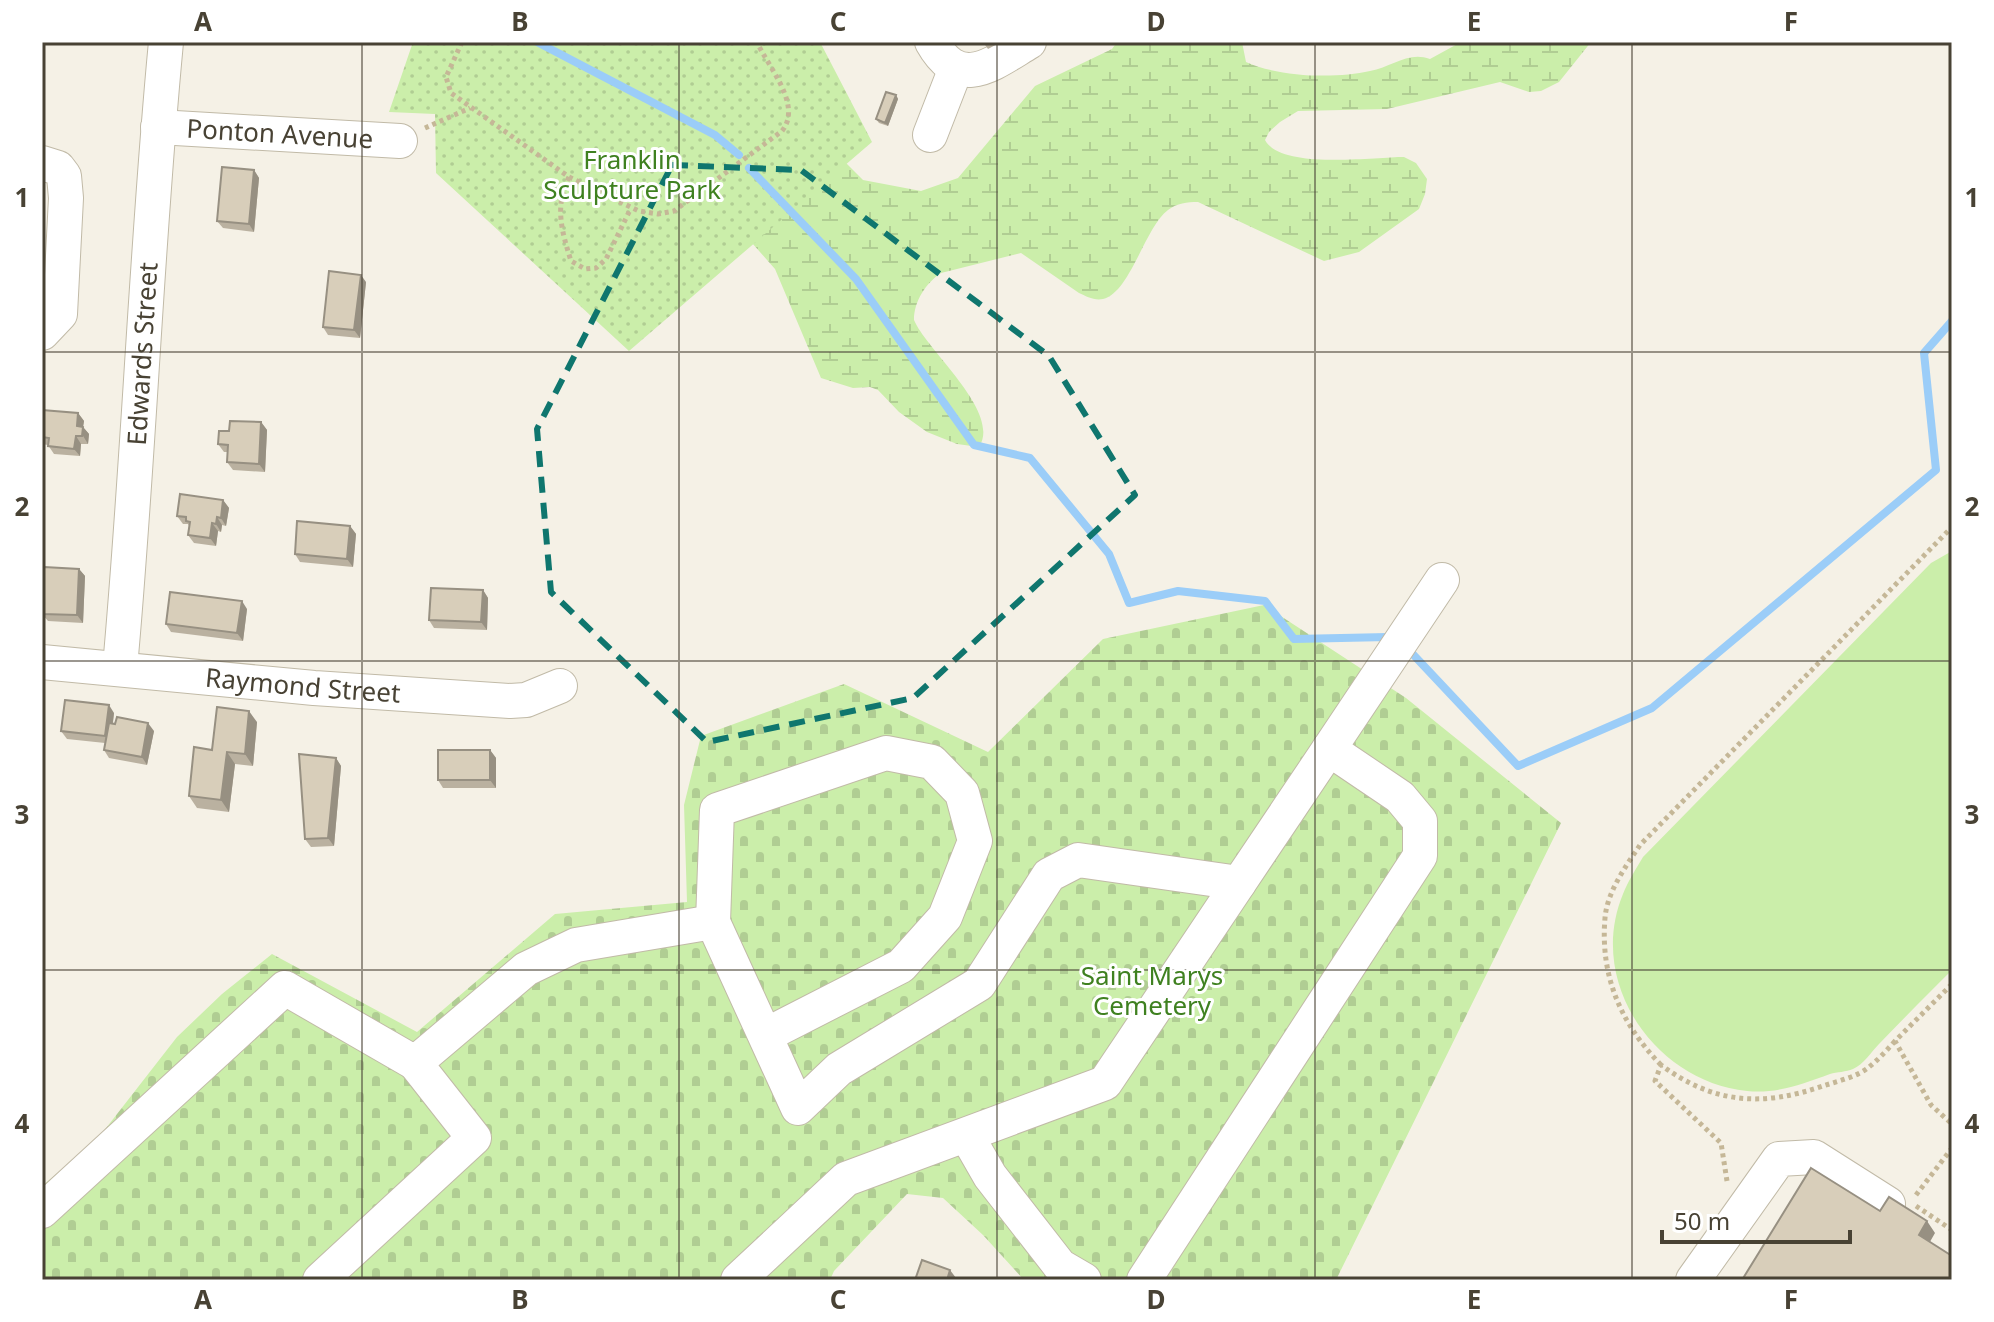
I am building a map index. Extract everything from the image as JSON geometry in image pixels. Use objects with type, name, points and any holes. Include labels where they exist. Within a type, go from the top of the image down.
[{"type":"street","name":"Edwards Street","points":[[120,667],[166,42]]},
{"type":"street","points":[[932,42],[949,66],[965,71],[985,68],[1029,42]]},
{"type":"street","points":[[930,135],[956,68]]},
{"type":"street","name":"Ponton Avenue","points":[[158,127],[400,141]]},
{"type":"street","points":[[42,163],[58,168],[66,185],[60,314],[42,333]]},
{"type":"street","points":[[738,1280],[846,1179],[1105,1083],[1442,580]]},
{"type":"street","name":"Raymond Street","points":[[42,662],[120,667],[314,688],[510,701],[534,697],[560,686]]},
{"type":"street","points":[[1144,1280],[1420,856],[1420,821],[1400,797],[1329,749]]},
{"type":"street","points":[[766,1035],[901,966],[945,917],[975,841],[962,793],[932,762],[886,753],[717,810],[713,922],[798,1108],[839,1069],[979,984],[1049,875],[1078,860],[1239,883]]},
{"type":"street","points":[[415,1063],[526,969],[576,945],[713,922]]},
{"type":"street","points":[[42,1211],[285,988],[415,1063],[474,1138],[320,1280]]},
{"type":"street","points":[[967,1136],[990,1176],[1060,1266],[1084,1280]]},
{"type":"street","points":[[1693,1280],[1779,1159],[1814,1157],[1888,1204]]},
{"type":"path","points":[[462,42],[446,77],[451,93],[569,177],[649,214],[674,211],[788,124],[788,104],[757,42]]},
{"type":"path","points":[[400,141],[417,141],[418,131],[471,108]]},
{"type":"path","points":[[569,177],[560,205],[561,228],[571,261],[585,269],[596,268],[606,259],[631,208]]},
{"type":"path","points":[[1952,527],[1640,845],[1620,875],[1605,916],[1607,963],[1618,1007],[1638,1041],[1661,1065],[1683,1081],[1713,1094],[1753,1101],[1781,1098],[1855,1075],[1868,1069],[1952,984]]},
{"type":"path","points":[[1895,1041],[1931,1105],[1952,1124]]},
{"type":"path","points":[[1661,1065],[1655,1081],[1721,1143],[1728,1190],[1749,1202]]},
{"type":"path","points":[[1952,1148],[1910,1202],[1952,1230]]},
{"type":"highlighted area","points":[[672,165],[801,170],[1049,356],[1135,495],[913,698],[707,742],[551,592],[537,429]]},
{"type":"green space","name":"Franklin Sculpture Park","points":[[413,42],[820,42],[872,142],[629,351],[436,173],[435,114],[389,112]]},
{"type":"green space","points":[[1117,42],[1242,42],[1246,62],[1274,71],[1324,76],[1370,71],[1407,58],[1430,59],[1461,42],[1591,42],[1559,82],[1541,91],[1529,92],[1500,82],[1387,109],[1298,111],[1280,122],[1265,140],[1274,149],[1289,155],[1329,160],[1404,157],[1416,163],[1427,179],[1419,209],[1359,252],[1324,261],[1194,202],[1175,206],[1160,218],[1121,285],[1103,299],[1093,299],[1079,293],[1021,253],[941,273],[922,293],[914,320],[972,400],[983,433],[979,447],[957,444],[927,432],[899,412],[878,390],[853,388],[821,378],[775,269],[729,217],[819,136],[863,180],[921,191],[958,178],[1035,86],[1112,49]]},
{"type":"green space","points":[[1952,551],[1952,970],[1853,1069],[1769,1091],[1747,1091],[1714,1084],[1684,1069],[1658,1048],[1637,1022],[1622,993],[1614,961],[1614,928],[1625,889],[1643,857],[1931,563]]},
{"type":"green space","name":"Saint Marys Cemetery","points":[[1264,605],[1406,698],[1561,823],[1336,1280],[1024,1280],[983,1235],[943,1198],[907,1194],[834,1271],[830,1280],[42,1280],[42,1186],[96,1141],[177,1037],[222,994],[272,954],[417,1032],[555,914],[687,902],[684,805],[701,736],[844,684],[988,752],[1103,639]]},
{"type":"building","points":[[886,92],[896,95],[885,123],[876,119]]},
{"type":"building","points":[[222,167],[254,170],[249,224],[217,221]]},
{"type":"building","points":[[329,271],[361,275],[354,330],[323,327]]},
{"type":"building","points":[[42,410],[78,413],[77,426],[83,427],[82,436],[76,436],[74,449],[48,446],[49,438],[42,437]]},
{"type":"building","points":[[230,421],[261,422],[259,464],[227,462],[228,445],[218,444],[219,431],[229,431]]},
{"type":"building","points":[[180,494],[223,500],[221,518],[217,517],[216,524],[212,523],[210,538],[188,535],[190,522],[186,521],[186,517],[177,516]]},
{"type":"building","points":[[297,521],[350,526],[347,559],[295,554]]},
{"type":"building","points":[[44,567],[79,569],[77,615],[42,614]]},
{"type":"building","points":[[431,588],[483,590],[481,622],[429,620]]},
{"type":"building","points":[[170,592],[242,601],[237,633],[166,624]]},
{"type":"building","points":[[65,700],[109,705],[105,736],[61,731]]},
{"type":"building","points":[[217,707],[249,711],[245,754],[227,752],[221,800],[189,796],[194,747],[212,750]]},
{"type":"building","points":[[117,717],[148,723],[142,757],[104,750],[109,723],[115,724]]},
{"type":"building","points":[[438,750],[490,750],[490,780],[438,780]]},
{"type":"building","points":[[299,754],[336,758],[328,838],[305,839]]},
{"type":"building","points":[[1811,1168],[1880,1211],[1889,1197],[1927,1221],[1919,1235],[1952,1256],[1952,1280],[1742,1280]]},
{"type":"building","points":[[922,1260],[950,1270],[947,1280],[915,1280]]},
{"type":"waterway","points":[[537,42],[715,135],[739,155]]},
{"type":"waterway","points":[[749,168],[856,279],[974,445],[1030,458],[1109,554],[1129,603],[1178,591],[1265,601],[1294,639],[1388,637],[1392,640]]},
{"type":"waterway","points":[[1407,648],[1518,766],[1652,708],[1936,470],[1924,353],[1952,321]]}]
